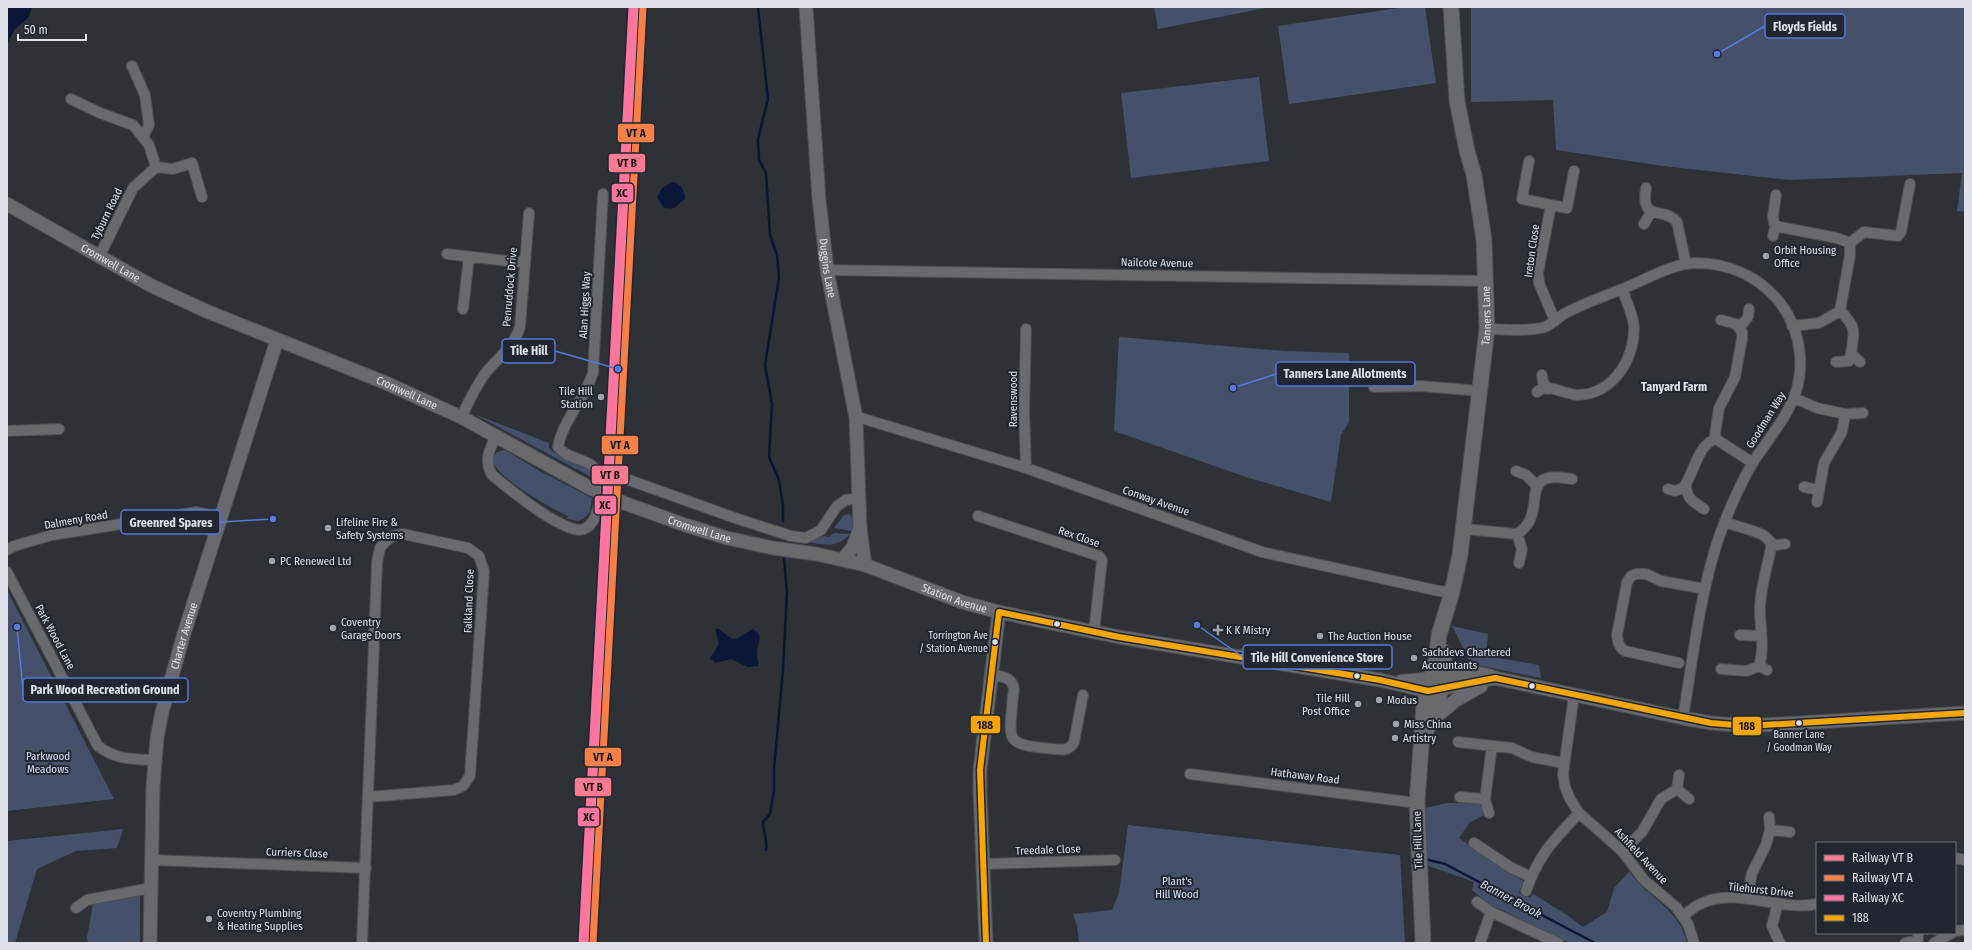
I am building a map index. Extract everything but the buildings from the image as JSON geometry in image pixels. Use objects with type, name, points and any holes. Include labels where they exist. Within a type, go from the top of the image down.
[{"type":"main road","name":"Tanners Lane","points":[[1435,684],[1439,635],[1444,624],[1452,592],[1464,529],[1487,329],[1484,240],[1480,207],[1457,101],[1451,7]]},
{"type":"main road","name":"Tile Hill Lane","points":[[1423,737],[1432,720],[1435,684]]},
{"type":"main road","name":"Tile Hill Lane","points":[[1423,943],[1417,803],[1423,737],[1424,705],[1435,684]]},
{"type":"street","name":"Duggins Lane","points":[[806,7],[819,199],[827,270],[856,418],[860,528],[865,565]]},
{"type":"street","points":[[132,66],[145,95],[149,125],[143,138]]},
{"type":"street","points":[[71,99],[100,113],[133,125],[149,145],[156,167],[173,169],[192,163],[202,197]]},
{"type":"street","points":[[1529,160],[1522,199],[1567,208],[1574,171]]},
{"type":"street","name":"Tyburn Road","points":[[99,257],[133,188],[156,167]]},
{"type":"street","points":[[1850,243],[1864,232],[1898,236],[1901,232],[1910,184]]},
{"type":"street","points":[[1646,188],[1645,198],[1649,210],[1651,212],[1673,217],[1677,222],[1686,264]]},
{"type":"street","name":"Alan Higgs Way","points":[[595,485],[598,473],[591,464],[562,453],[558,447],[563,433],[584,394],[593,373],[603,194]]},
{"type":"street","points":[[1776,195],[1773,216],[1774,224],[1780,227],[1837,238],[1850,243]]},
{"type":"street","name":"Cromwell Lane","points":[[7,204],[150,285],[206,312],[386,383],[461,417],[595,485],[624,503],[733,539],[816,554]]},
{"type":"street","name":"Ireton Close","points":[[1551,205],[1538,273],[1539,283],[1555,321]]},
{"type":"street","points":[[1644,224],[1651,212]]},
{"type":"street","name":"Penruddock Drive","points":[[461,417],[487,372],[510,348],[516,339],[520,326],[529,213]]},
{"type":"street","points":[[1773,236],[1775,228],[1780,227]]},
{"type":"street","points":[[1792,326],[1819,323],[1840,311],[1850,256],[1850,243]]},
{"type":"street","points":[[447,254],[525,263]]},
{"type":"street","points":[[463,309],[469,257]]},
{"type":"street","name":"Goodman Way","points":[[1487,329],[1537,328],[1545,326],[1563,315],[1622,289],[1686,264],[1712,264],[1739,270],[1756,280],[1774,296],[1784,310],[1792,326],[1800,356],[1800,376],[1794,398],[1787,412],[1753,463],[1725,522],[1716,546],[1705,589],[1683,718]]},
{"type":"street","name":"Nailcote Avenue","points":[[827,270],[1486,281]]},
{"type":"street","points":[[1537,392],[1543,388],[1576,395],[1584,394],[1610,384],[1620,375],[1632,340],[1634,326],[1622,289]]},
{"type":"street","points":[[1740,327],[1748,317],[1750,309]]},
{"type":"street","points":[[1836,362],[1848,361],[1851,353],[1854,333],[1853,325],[1840,311]]},
{"type":"street","points":[[1721,320],[1736,324],[1740,327],[1742,339],[1735,377],[1719,408],[1715,434],[1716,439],[1753,463]]},
{"type":"street","name":"Ravenswood","points":[[1026,329],[1024,410],[1026,468]]},
{"type":"street","name":"Charter Avenue","points":[[150,943],[155,760],[165,701],[182,638],[277,340]]},
{"type":"street","points":[[1851,353],[1860,362]]},
{"type":"street","points":[[1542,375],[1542,382],[1548,389]]},
{"type":"street","points":[[1374,387],[1421,386],[1480,391]]},
{"type":"street","points":[[1794,398],[1817,408],[1845,414],[1863,413]]},
{"type":"street","points":[[1817,502],[1824,463],[1842,432],[1845,414]]},
{"type":"street","name":"Conway Avenue","points":[[856,418],[861,418],[1026,468],[1262,552],[1431,589],[1452,592]]},
{"type":"street","points":[[7,431],[59,429]]},
{"type":"street","points":[[496,436],[487,457],[488,467],[492,474],[536,508],[575,529],[585,529],[592,523],[596,516],[599,501]]},
{"type":"street","points":[[1668,489],[1679,490],[1686,484],[1704,449],[1710,442],[1716,439]]},
{"type":"street","points":[[1516,471],[1531,478],[1537,486]]},
{"type":"street","points":[[1464,529],[1517,534],[1529,523],[1537,486],[1541,480],[1549,476],[1572,479]]},
{"type":"street","points":[[626,479],[738,519],[792,536],[806,538],[821,530],[837,506],[846,500],[859,498]]},
{"type":"street","points":[[1686,484],[1687,495],[1692,502],[1704,509]]},
{"type":"street","points":[[1804,487],[1819,490]]},
{"type":"street","name":"Dalmeny Road","points":[[7,550],[14,546],[52,535],[197,512],[221,518]]},
{"type":"street","name":"Rex Close","points":[[978,516],[1099,556],[1102,560],[1094,632]]},
{"type":"street","points":[[1721,669],[1747,671],[1763,668],[1760,609],[1762,584],[1772,548],[1768,537],[1761,533],[1739,528],[1725,522]]},
{"type":"street","name":"Duggins Lane","points":[[843,559],[853,547],[860,528]]},
{"type":"street","name":"Falkland Close","points":[[366,868],[368,797],[377,562],[380,548],[389,538],[403,534],[468,548],[479,556],[484,571],[470,776],[463,786],[454,790],[368,797]]},
{"type":"street","points":[[1517,534],[1522,549],[1519,563]]},
{"type":"street","points":[[1771,543],[1776,545],[1786,544]]},
{"type":"street","name":"Station Avenue","points":[[816,554],[865,565],[962,602],[999,612],[1173,647],[1380,680],[1417,681],[1435,684],[1473,673],[1485,674],[1495,678],[1683,718],[1711,723],[1747,726],[1965,713]]},
{"type":"street","name":"Park Wood Lane","points":[[7,572],[98,746],[118,758],[155,760]]},
{"type":"street","points":[[1679,663],[1625,651],[1621,648],[1617,635],[1627,582],[1631,576],[1636,574],[1646,574],[1662,581],[1705,589]]},
{"type":"street","points":[[986,943],[982,864],[980,770],[999,612]]},
{"type":"street","points":[[1740,635],[1762,636]]},
{"type":"street","points":[[992,675],[1004,677],[1012,682],[1014,689],[1010,733],[1016,742],[1025,746],[1065,750],[1072,746],[1083,695]]},
{"type":"street","points":[[1432,720],[1467,692],[1495,678]]},
{"type":"street","name":"Ashfield Avenue","points":[[1574,695],[1564,762],[1565,787],[1570,799],[1579,813],[1622,851],[1644,880],[1683,916],[1688,924],[1694,943]]},
{"type":"street","points":[[1458,742],[1512,748],[1532,757],[1564,762]]},
{"type":"street","points":[[1490,813],[1486,799],[1492,746]]},
{"type":"street","name":"Hathaway Road","points":[[1190,774],[1417,803]]},
{"type":"street","points":[[1678,789],[1679,775]]},
{"type":"street","points":[[1678,789],[1689,799]]},
{"type":"street","points":[[1622,851],[1642,832],[1661,799],[1678,789]]},
{"type":"street","points":[[1460,797],[1486,799]]},
{"type":"street","points":[[1526,892],[1531,877],[1548,846],[1579,813]]},
{"type":"street","points":[[1747,899],[1752,873],[1766,845],[1770,830],[1769,816]]},
{"type":"street","points":[[1770,830],[1790,832]]},
{"type":"street","points":[[1474,843],[1510,867],[1531,877]]},
{"type":"street","name":"Curriers Close","points":[[152,860],[366,868]]},
{"type":"street","name":"Treedale Close","points":[[982,864],[1115,860]]},
{"type":"street","points":[[362,943],[366,868]]},
{"type":"street","points":[[76,908],[86,900],[151,888]]},
{"type":"street","name":"Tilehurst Drive","points":[[1683,916],[1698,905],[1717,898],[1747,899],[1798,906],[1816,904]]},
{"type":"street","points":[[1478,902],[1491,912],[1558,943]]},
{"type":"street","points":[[1778,903],[1772,926],[1780,943]]},
{"type":"street","points":[[1480,943],[1491,912]]},
{"type":"street","points":[[1934,943],[1950,934]]},
{"type":"street","points":[[1905,943],[1921,938]]},
{"type":"green space","points":[[1154,7],[1271,7],[1158,29]]},
{"type":"green space","points":[[1405,7],[1425,7],[1436,83],[1289,104],[1278,26]]},
{"type":"green space","points":[[1471,7],[1965,7],[1965,212],[1957,211],[1962,173],[1789,180],[1663,166],[1556,150],[1553,100],[1471,102]]},
{"type":"green space","points":[[1259,77],[1269,161],[1131,178],[1121,93]]},
{"type":"green space","points":[[1119,337],[1284,351],[1349,353],[1349,422],[1341,435],[1331,502],[1246,477],[1114,431]]},
{"type":"green space","points":[[474,414],[549,443],[549,448],[555,453],[561,457],[580,464],[591,472],[595,479]]},
{"type":"green space","points":[[505,450],[536,469],[592,498],[590,512],[583,519],[578,521],[567,519],[568,516],[550,507],[517,486],[499,471],[493,461],[495,454],[499,451]]},
{"type":"green space","points":[[850,514],[853,520],[852,531],[834,528],[844,515]]},
{"type":"green space","points":[[834,533],[850,534],[841,542],[836,543],[820,544],[808,542],[824,536],[829,537]]},
{"type":"green space","name":"Parkwood Meadows","points":[[7,590],[114,799],[7,811]]},
{"type":"green space","points":[[1452,626],[1488,634],[1486,656],[1539,665],[1541,678],[1471,664]]},
{"type":"green space","points":[[1447,803],[1478,803],[1482,806],[1483,816],[1470,822],[1459,838],[1523,881],[1519,893],[1530,898],[1533,894],[1567,915],[1583,927],[1607,912],[1614,888],[1629,872],[1637,882],[1663,905],[1678,921],[1687,943],[1572,943],[1559,939],[1505,911],[1492,906],[1472,890],[1474,882],[1423,864],[1425,808]]},
{"type":"green space","name":"Plant's Hill Wood","points":[[1128,825],[1400,855],[1405,943],[1079,943],[1077,926],[1073,914],[1112,910],[1119,893]]},
{"type":"green space","points":[[123,829],[117,848],[76,851],[37,869],[15,943],[7,943],[7,841]]},
{"type":"green space","points":[[140,894],[140,943],[88,943],[87,938],[93,903]]},
{"type":"shaded area","points":[[7,7],[32,7],[29,17],[15,29],[7,44]]},
{"type":"shaded area","points":[[673,182],[682,188],[685,199],[675,208],[664,208],[657,197],[662,188]]},
{"type":"shaded area","points":[[715,629],[719,629],[732,639],[738,638],[753,629],[757,632],[760,637],[757,649],[758,666],[748,667],[731,659],[715,663],[710,658],[719,644]]},
{"type":"waterway","points":[[758,7],[768,99],[758,139],[759,160],[766,173],[770,235],[777,255],[779,278],[765,365],[772,404],[769,457],[779,480],[783,506],[783,521]]},
{"type":"waterway","points":[[766,850],[763,822],[770,814],[774,791],[774,769],[783,670],[787,592],[784,559]]},
{"type":"waterway","name":"Banner Brook","points":[[1425,859],[1445,864],[1595,943]]},
{"type":"transit line","points":[[585,943],[635,7]]},
{"type":"transit line","points":[[593,943],[643,7]]},
{"type":"transit line","name":"188","points":[[986,943],[980,770],[999,612],[1119,637],[1380,680],[1428,691],[1495,678],[1711,723],[1747,726],[1965,713]]},
{"type":"rail line","name":"XC","points":[[582,943],[632,7]]},
{"type":"place","name":"Floyds Fields","points":[[1717,54]]},
{"type":"place","name":"Orbit Housing Office","points":[[1766,256]]},
{"type":"place","name":"Tile Hill","points":[[618,369]]},
{"type":"place","name":"Tanners Lane Allotments","points":[[1233,388]]},
{"type":"place","name":"Tile Hill Station","points":[[601,397]]},
{"type":"place","name":"Greenred Spares","points":[[273,519]]},
{"type":"place","name":"Lifeline Fire & Safety Systems","points":[[328,528]]},
{"type":"place","name":"PC Renewed Ltd","points":[[272,561]]},
{"type":"place","name":"Tile Hill Convenience Store","points":[[1197,625]]},
{"type":"place","name":"Park Wood Recreation Ground","points":[[17,627]]},
{"type":"place","name":"Coventry Garage Doors","points":[[333,628]]},
{"type":"place","name":"K K Mistry","points":[[1218,630]]},
{"type":"place","name":"The Auction House","points":[[1320,636]]},
{"type":"place","name":"Torrington Ave / Station Avenue","points":[[995,642]]},
{"type":"place","name":"Sachdevs Chartered Accountants","points":[[1414,658]]},
{"type":"place","name":"Modus","points":[[1379,700]]},
{"type":"place","name":"Tile Hill Post Office","points":[[1358,704]]},
{"type":"place","name":"Banner Lane / Goodman Way","points":[[1799,723]]},
{"type":"place","name":"Miss China","points":[[1396,724]]},
{"type":"place","name":"Artistry","points":[[1395,738]]},
{"type":"place","name":"Coventry Plumbing & Heating Supplies","points":[[209,919]]},
{"type":"district","name":"Tanyard Farm","points":[[1674,387]]}]
